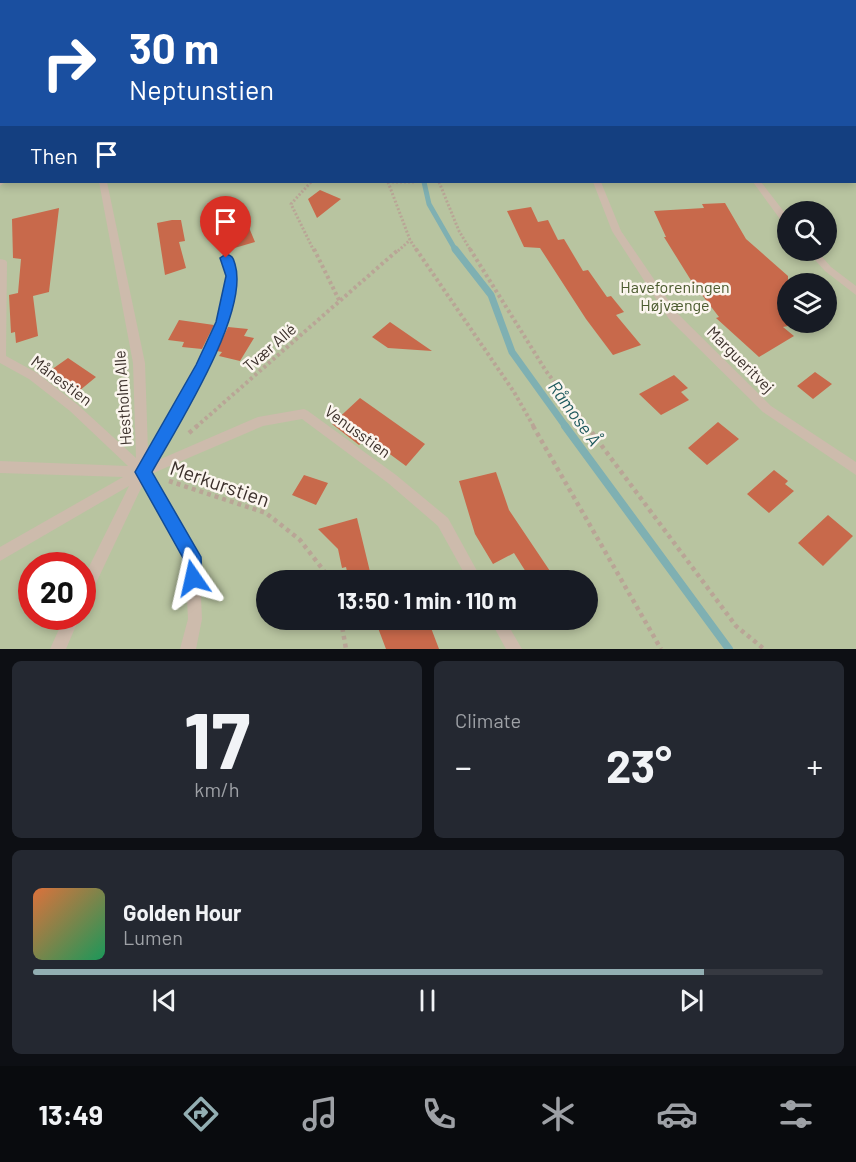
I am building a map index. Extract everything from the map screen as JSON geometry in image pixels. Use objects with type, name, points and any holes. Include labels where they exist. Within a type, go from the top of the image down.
[{"type":"lane","name":"Hestholm Alle","points":[[103,183],[139,363],[143,472]]},
{"type":"lane","name":"Margueritvej","points":[[597,183],[617,231],[673,316],[767,408],[856,469]]},
{"type":"lane","points":[[758,183],[777,209]]},
{"type":"lane","points":[[96,568],[143,472],[202,366],[223,322],[232,276],[210,204]]},
{"type":"lane","points":[[820,261],[856,291]]},
{"type":"lane","name":"Månestien","points":[[2,262],[1,358],[33,376],[74,408],[143,472]]},
{"type":"lane","name":"Venusstien","points":[[0,554],[143,472],[262,421],[304,414],[392,479],[443,522],[470,570]]},
{"type":"lane","points":[[0,467],[143,472]]},
{"type":"lane","points":[[143,472],[192,557],[195,619],[188,649]]},
{"type":"lane","points":[[58,649],[67,630]]},
{"type":"lane","points":[[503,630],[514,649]]},
{"type":"path","points":[[310,183],[291,204],[340,302]]},
{"type":"path","points":[[388,183],[410,240],[514,392],[661,649]]},
{"type":"path","points":[[439,183],[459,231],[546,371],[736,626],[764,649]]},
{"type":"path","name":"Tvær Allé","points":[[188,434],[410,240]]},
{"type":"path","name":"Merkurstien","points":[[143,472],[266,513],[300,540],[323,570]]},
{"type":"path","points":[[343,630],[346,649]]},
{"type":"green space","name":"Haveforeningen Højvænge","points":[[0,183],[856,183],[856,649],[0,649]]},
{"type":"building","points":[[320,190],[341,199],[317,218],[308,199]]},
{"type":"building","points":[[725,203],[746,239],[785,273],[777,273],[777,333],[790,333],[794,336],[759,357],[716,318],[719,317],[692,282],[664,237],[666,237],[654,211],[704,208],[702,204]]},
{"type":"building","points":[[531,207],[538,222],[548,220],[558,240],[564,239],[583,271],[588,270],[607,297],[611,296],[624,312],[616,315],[641,345],[613,355],[586,319],[540,248],[524,247],[507,211]]},
{"type":"building","points":[[59,208],[49,292],[33,296],[38,336],[16,343],[15,332],[11,333],[9,295],[18,293],[21,259],[13,258],[12,219]]},
{"type":"building","points":[[245,218],[255,242],[231,249],[223,224]]},
{"type":"building","points":[[181,220],[185,241],[179,242],[186,268],[165,275],[157,223]]},
{"type":"building","points":[[179,320],[214,325],[202,349],[182,347],[184,342],[168,340]]},
{"type":"building","points":[[390,322],[432,351],[388,348],[372,337]]},
{"type":"building","points":[[228,327],[248,329],[244,336],[254,338],[240,361],[219,356],[222,352],[217,351]]},
{"type":"building","points":[[68,358],[96,377],[79,391],[51,370]]},
{"type":"building","points":[[815,372],[832,384],[813,399],[797,386]]},
{"type":"building","points":[[674,375],[688,388],[681,392],[689,400],[661,415],[639,394]]},
{"type":"building","points":[[360,398],[425,444],[406,466],[368,438],[359,445],[332,424]]},
{"type":"building","points":[[718,422],[739,439],[707,465],[688,448]]},
{"type":"building","points":[[774,470],[788,481],[785,484],[794,491],[769,513],[747,494]]},
{"type":"building","points":[[496,472],[509,510],[549,570],[525,570],[514,553],[493,564],[475,534],[459,481]]},
{"type":"building","points":[[304,475],[328,483],[316,505],[292,495]]},
{"type":"building","points":[[828,515],[853,536],[823,566],[798,543]]},
{"type":"building","points":[[357,518],[370,570],[342,568],[338,549],[318,529]]},
{"type":"building","points":[[379,630],[432,630],[439,649],[386,649]]},
{"type":"waterway","name":"Råmose Å","points":[[424,183],[429,204],[456,251]]},
{"type":"waterway","name":"Råmose Å","points":[[455,249],[491,295],[512,352],[566,427]]},
{"type":"waterway","name":"Råmose Å","points":[[565,426],[729,649]]},
{"type":"route","points":[[193,578],[192,557],[143,472],[202,366],[223,322],[232,276],[226,258]]}]
